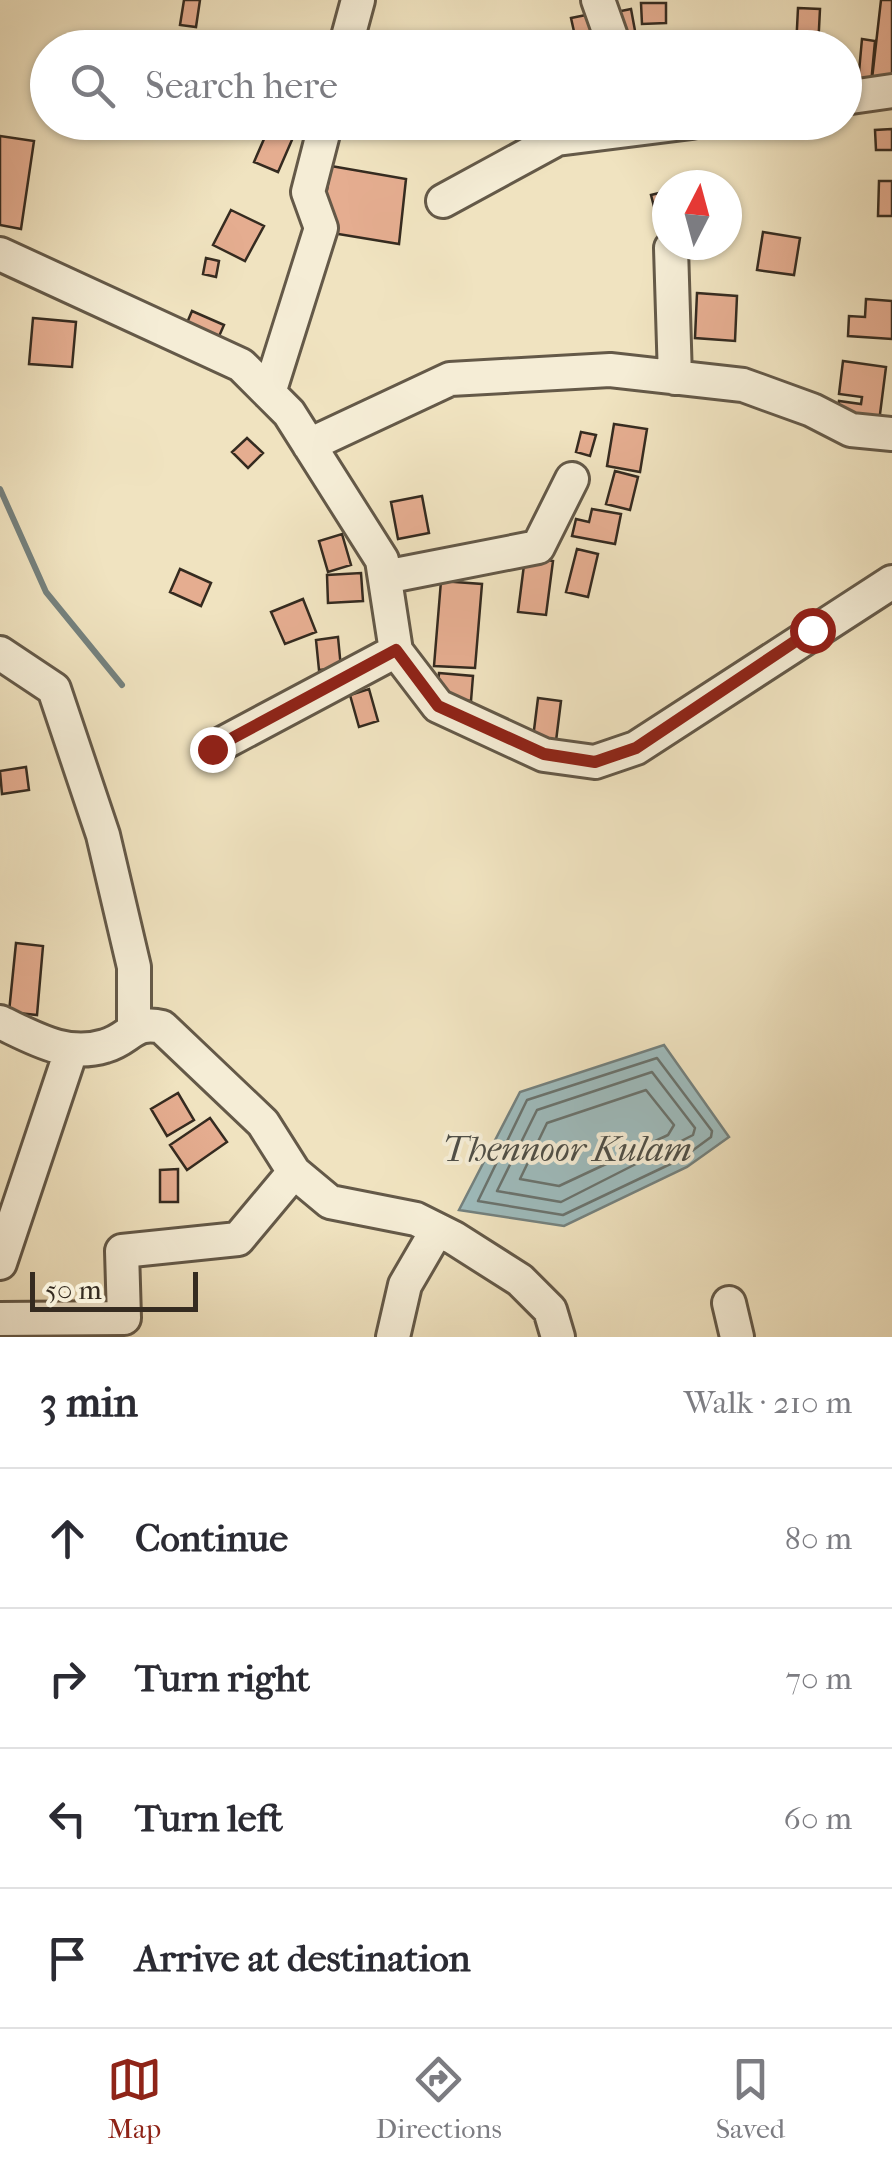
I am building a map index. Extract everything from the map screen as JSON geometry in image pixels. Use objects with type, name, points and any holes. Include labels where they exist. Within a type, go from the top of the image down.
[{"type":"street","points":[[350,30],[358,0]]},
{"type":"street","points":[[598,0],[609,30]]},
{"type":"street","points":[[862,95],[892,91]]},
{"type":"street","points":[[268,393],[321,228],[308,192],[321,140]]},
{"type":"street","points":[[443,202],[554,140]]},
{"type":"street","points":[[0,254],[240,365],[289,413],[382,560],[396,650],[438,706],[544,754],[595,762],[636,748],[892,582]]},
{"type":"street","points":[[671,260],[674,378]]},
{"type":"street","points":[[309,445],[450,379],[610,370],[743,385],[812,410],[850,430],[892,434]]},
{"type":"street","points":[[385,577],[538,547],[572,479]]},
{"type":"street","points":[[212,749],[396,650]]},
{"type":"street","points":[[0,653],[54,689],[103,835],[134,966],[134,1026]]},
{"type":"street","points":[[0,1022],[71,1051],[109,1046],[134,1026],[162,1027],[263,1124],[294,1172],[330,1202],[416,1219],[437,1230],[520,1280],[550,1310],[558,1337]]},
{"type":"street","points":[[0,1264],[71,1051]]},
{"type":"street","points":[[0,1319],[124,1318],[122,1251],[238,1240],[294,1172]]},
{"type":"street","points":[[393,1337],[405,1285],[437,1230]]},
{"type":"street","points":[[729,1303],[737,1337]]},
{"type":"water","name":"Thennoor Kulam","points":[[664,1045],[729,1137],[687,1167],[564,1226],[459,1210],[520,1092]]},
{"type":"building","points":[[184,0],[200,0],[196,27],[180,25]]},
{"type":"building","points":[[881,0],[892,0],[892,82],[872,79]]},
{"type":"building","points":[[641,3],[666,3],[666,23],[642,24]]},
{"type":"building","points":[[798,8],[820,9],[819,30],[797,30]]},
{"type":"building","points":[[631,9],[635,30],[614,30],[611,13]]},
{"type":"building","points":[[591,14],[595,30],[574,30],[571,18]]},
{"type":"building","points":[[862,39],[875,41],[871,84],[862,83]]},
{"type":"building","points":[[892,129],[892,150],[876,150],[875,130]]},
{"type":"building","points":[[0,136],[34,141],[21,229],[0,225]]},
{"type":"building","points":[[264,140],[292,140],[278,172],[254,162]]},
{"type":"building","points":[[331,166],[406,179],[399,244],[320,231]]},
{"type":"building","points":[[879,181],[892,181],[892,216],[878,216]]},
{"type":"building","points":[[231,210],[264,226],[245,261],[213,245]]},
{"type":"building","points":[[763,232],[800,238],[794,275],[757,270]]},
{"type":"building","points":[[206,258],[219,261],[216,277],[203,274]]},
{"type":"building","points":[[697,293],[737,296],[735,341],[695,338]]},
{"type":"building","points":[[866,299],[892,301],[892,339],[848,336],[849,316],[865,317]]},
{"type":"building","points":[[192,311],[224,325],[213,350],[181,337]]},
{"type":"building","points":[[33,318],[76,322],[72,367],[29,364]]},
{"type":"building","points":[[843,361],[886,367],[879,422],[837,416],[839,401],[861,404],[862,397],[839,394]]},
{"type":"building","points":[[614,424],[647,429],[640,472],[607,466]]},
{"type":"building","points":[[581,432],[596,435],[590,456],[576,452]]},
{"type":"building","points":[[247,438],[263,453],[248,468],[232,452]]},
{"type":"building","points":[[615,471],[638,477],[630,510],[606,504]]},
{"type":"building","points":[[422,496],[429,533],[398,539],[391,502]]},
{"type":"building","points":[[592,509],[621,514],[615,544],[572,536],[576,519],[589,522]]},
{"type":"building","points":[[342,534],[351,565],[328,572],[319,541]]},
{"type":"building","points":[[577,549],[598,554],[588,597],[566,592]]},
{"type":"building","points":[[525,557],[553,561],[546,615],[518,612]]},
{"type":"building","points":[[180,569],[211,583],[201,606],[170,592]]},
{"type":"building","points":[[361,573],[363,601],[328,603],[327,575]]},
{"type":"building","points":[[441,581],[482,584],[475,668],[434,666]]},
{"type":"building","points":[[303,599],[316,632],[285,644],[271,612]]},
{"type":"building","points":[[338,637],[341,668],[319,670],[316,640]]},
{"type":"building","points":[[439,673],[473,676],[471,701],[437,698]]},
{"type":"building","points":[[369,689],[378,721],[359,727],[350,695]]},
{"type":"building","points":[[538,698],[561,701],[555,749],[532,746]]},
{"type":"building","points":[[26,767],[29,790],[2,794],[0,771]]},
{"type":"building","points":[[16,943],[43,946],[37,1015],[9,1012]]},
{"type":"building","points":[[178,1093],[194,1120],[167,1136],[151,1109]]},
{"type":"building","points":[[210,1118],[227,1142],[187,1170],[170,1145]]},
{"type":"building","points":[[178,1169],[178,1202],[160,1202],[160,1170]]},
{"type":"waterway","points":[[0,489],[46,592],[122,685]]},
{"type":"route","points":[[212,749],[396,650],[438,706],[544,754],[595,762],[636,748],[812,630]]}]
